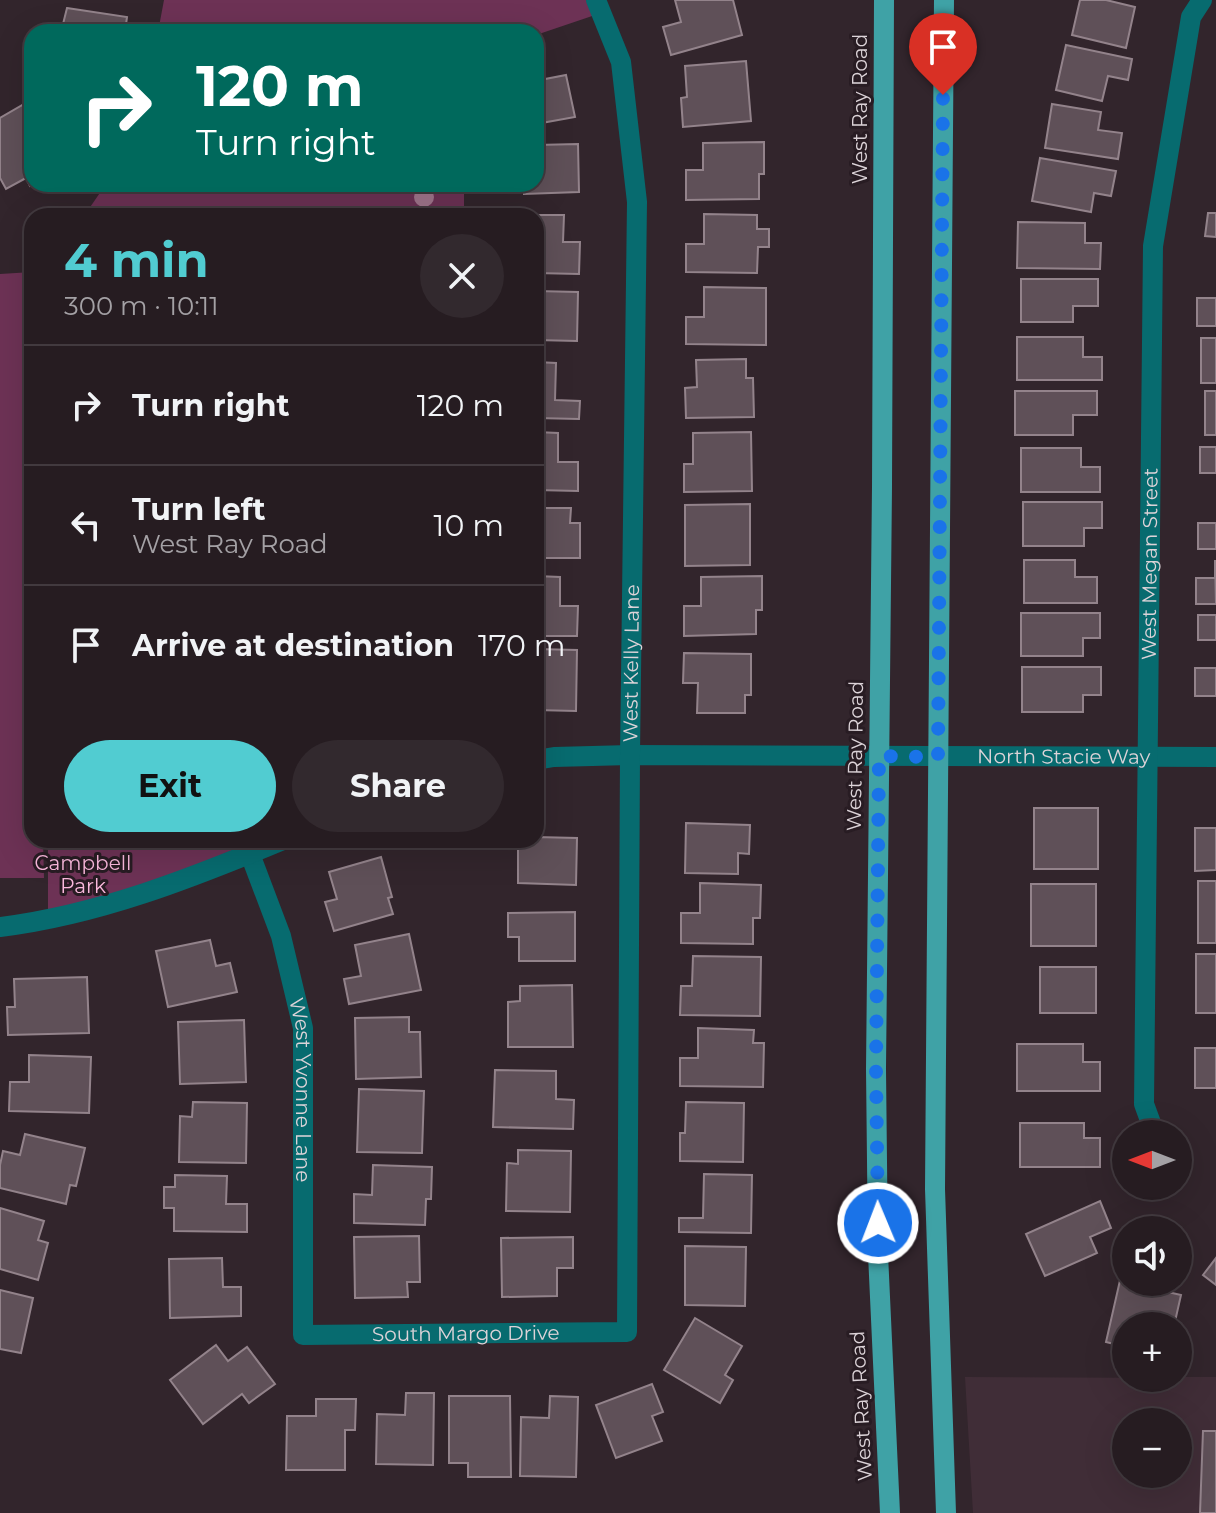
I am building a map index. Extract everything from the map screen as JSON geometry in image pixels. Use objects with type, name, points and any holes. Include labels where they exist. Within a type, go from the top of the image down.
[{"type":"main road","name":"West Ray Road","points":[[884,0],[876,1069],[878,1223],[890,1513]]},
{"type":"main road","points":[[944,0],[935,1189],[946,1513]]},
{"type":"street","name":"West Kelly Lane","points":[[596,0],[621,62],[637,202],[627,1332]]},
{"type":"street","name":"West Megan Street","points":[[1150,1120],[1144,1104],[1153,246],[1191,17],[1202,0]]},
{"type":"street","name":"North Stacie Way","points":[[544,759],[630,755],[1216,757]]},
{"type":"street","points":[[0,927],[48,921],[138,895],[264,848]]},
{"type":"street","name":"West Yvonne Lane","points":[[250,854],[281,936],[303,1028],[303,1335]]},
{"type":"street","name":"South Margo Drive","points":[[303,1335],[627,1332]]},
{"type":"shaded area","points":[[965,1377],[1112,1378],[1112,1392],[1192,1392],[1192,1377],[1216,1377],[1216,1513],[973,1513]]},
{"type":"green space","points":[[164,0],[596,0],[601,13],[544,32],[544,24],[160,24]]},
{"type":"green space","points":[[100,192],[464,192],[464,208],[90,208]]},
{"type":"green space","points":[[24,272],[24,848],[43,848],[44,878],[0,878],[0,274]]},
{"type":"green space","name":"Campbell Park","points":[[48,848],[260,848],[48,921]]},
{"type":"building","points":[[675,0],[733,0],[742,35],[671,55],[663,27],[681,22]]},
{"type":"building","points":[[1080,0],[1106,0],[1135,7],[1126,48],[1072,35]]},
{"type":"building","points":[[67,8],[127,17],[126,24],[63,24]]},
{"type":"building","points":[[1066,45],[1132,59],[1128,80],[1108,76],[1102,101],[1056,90]]},
{"type":"building","points":[[746,61],[751,121],[683,127],[681,98],[687,97],[685,66]]},
{"type":"building","points":[[544,74],[545,79],[566,75],[575,117],[544,123]]},
{"type":"building","points":[[24,104],[24,179],[6,189],[0,178],[0,118]]},
{"type":"building","points":[[1052,104],[1101,112],[1098,130],[1122,133],[1118,159],[1045,148]]},
{"type":"building","points":[[764,142],[764,174],[759,174],[759,199],[686,200],[686,170],[703,170],[703,143]]},
{"type":"building","points":[[578,144],[579,192],[524,194],[544,192],[544,145]]},
{"type":"building","points":[[1040,158],[1116,171],[1111,196],[1094,193],[1091,212],[1032,201]]},
{"type":"building","points":[[1208,213],[1216,213],[1216,237],[1205,236]]},
{"type":"building","points":[[704,214],[757,215],[757,229],[769,229],[769,247],[758,247],[757,273],[686,272],[686,244],[704,244]]},
{"type":"building","points":[[544,215],[564,215],[563,242],[580,242],[579,274],[544,273]]},
{"type":"building","points":[[1018,222],[1085,223],[1085,243],[1101,243],[1100,269],[1017,268]]},
{"type":"building","points":[[1021,279],[1098,279],[1098,306],[1073,306],[1073,322],[1021,322]]},
{"type":"building","points":[[704,287],[766,288],[766,345],[686,344],[686,317],[704,317]]},
{"type":"building","points":[[544,291],[578,292],[577,341],[544,340]]},
{"type":"building","points":[[1197,298],[1216,298],[1216,326],[1197,326]]},
{"type":"building","points":[[1017,337],[1083,337],[1083,357],[1102,357],[1102,380],[1017,380]]},
{"type":"building","points":[[1201,338],[1216,338],[1216,383],[1201,383]]},
{"type":"building","points":[[746,359],[746,378],[753,378],[754,417],[686,418],[685,388],[697,387],[696,360]]},
{"type":"building","points":[[544,362],[556,363],[555,400],[580,401],[579,419],[544,418]]},
{"type":"building","points":[[1015,391],[1097,391],[1097,415],[1073,415],[1073,435],[1015,435]]},
{"type":"building","points":[[1205,391],[1216,391],[1216,435],[1205,435]]},
{"type":"building","points":[[544,432],[558,433],[558,462],[578,462],[578,491],[544,490]]},
{"type":"building","points":[[751,432],[752,491],[684,492],[684,464],[693,464],[693,433]]},
{"type":"building","points":[[1200,447],[1216,447],[1216,473],[1200,473]]},
{"type":"building","points":[[1021,448],[1081,448],[1081,467],[1100,467],[1100,492],[1021,492]]},
{"type":"building","points":[[1023,502],[1102,502],[1102,528],[1084,528],[1084,546],[1023,546]]},
{"type":"building","points":[[750,504],[750,565],[685,566],[685,505]]},
{"type":"building","points":[[544,508],[571,508],[570,523],[580,523],[580,558],[544,558]]},
{"type":"building","points":[[1198,523],[1216,523],[1216,549],[1198,549]]},
{"type":"building","points":[[1024,560],[1075,560],[1075,577],[1097,577],[1097,603],[1024,603]]},
{"type":"building","points":[[1215,560],[1216,604],[1196,604],[1196,578],[1215,578]]},
{"type":"building","points":[[544,576],[560,577],[560,606],[578,606],[577,636],[544,636]]},
{"type":"building","points":[[762,576],[762,610],[756,610],[756,634],[684,636],[684,606],[701,606],[701,577]]},
{"type":"building","points":[[1021,613],[1100,613],[1100,638],[1083,638],[1083,656],[1021,656]]},
{"type":"building","points":[[1198,615],[1216,615],[1216,640],[1198,640]]},
{"type":"building","points":[[544,649],[577,650],[576,711],[544,710]]},
{"type":"building","points":[[684,653],[751,654],[751,695],[745,695],[745,713],[697,713],[698,683],[683,683]]},
{"type":"building","points":[[1022,667],[1101,667],[1101,695],[1083,695],[1083,712],[1022,712]]},
{"type":"building","points":[[1195,668],[1216,668],[1216,696],[1195,696]]},
{"type":"building","points":[[1034,808],[1098,808],[1098,869],[1034,869]]},
{"type":"building","points":[[686,823],[750,825],[749,854],[738,853],[738,874],[685,873]]},
{"type":"building","points":[[1195,828],[1216,828],[1216,870],[1195,871]]},
{"type":"building","points":[[544,837],[577,838],[576,885],[518,883],[518,848],[544,848]]},
{"type":"building","points":[[381,857],[392,897],[388,898],[393,914],[334,931],[325,902],[337,899],[329,872]]},
{"type":"building","points":[[1198,881],[1216,881],[1216,943],[1198,943]]},
{"type":"building","points":[[700,883],[761,885],[760,918],[753,918],[753,944],[681,943],[681,913],[700,913]]},
{"type":"building","points":[[1031,884],[1096,884],[1096,946],[1031,946]]},
{"type":"building","points":[[575,912],[575,961],[519,961],[519,937],[508,937],[508,913]]},
{"type":"building","points":[[409,934],[421,990],[349,1004],[344,979],[361,976],[355,945]]},
{"type":"building","points":[[210,940],[216,966],[230,963],[237,992],[168,1007],[156,951]]},
{"type":"building","points":[[1196,954],[1216,954],[1216,1013],[1196,1013]]},
{"type":"building","points":[[693,956],[761,957],[760,1016],[680,1015],[681,986],[692,986]]},
{"type":"building","points":[[1040,967],[1096,967],[1096,1013],[1040,1013]]},
{"type":"building","points":[[87,977],[89,1033],[8,1035],[7,1007],[15,1007],[14,979]]},
{"type":"building","points":[[572,985],[573,1047],[508,1047],[508,1002],[520,1001],[520,986]]},
{"type":"building","points":[[409,1017],[409,1032],[420,1032],[421,1077],[356,1079],[355,1018]]},
{"type":"building","points":[[244,1020],[246,1082],[180,1084],[178,1022]]},
{"type":"building","points":[[698,1028],[754,1030],[753,1043],[764,1043],[763,1087],[680,1086],[680,1058],[698,1058]]},
{"type":"building","points":[[1017,1044],[1083,1044],[1083,1062],[1100,1062],[1100,1091],[1017,1091]]},
{"type":"building","points":[[1195,1048],[1216,1048],[1216,1088],[1195,1088]]},
{"type":"building","points":[[29,1055],[91,1057],[89,1113],[9,1111],[10,1082],[29,1082]]},
{"type":"building","points":[[495,1070],[556,1071],[556,1099],[574,1100],[573,1129],[493,1127]]},
{"type":"building","points":[[359,1089],[424,1091],[422,1153],[357,1152]]},
{"type":"building","points":[[193,1102],[247,1103],[246,1163],[179,1162],[180,1116],[192,1117]]},
{"type":"building","points":[[686,1102],[744,1103],[743,1162],[680,1161],[680,1133],[685,1133]]},
{"type":"building","points":[[1020,1123],[1084,1123],[1084,1138],[1100,1138],[1100,1167],[1020,1167]]},
{"type":"building","points":[[25,1134],[85,1148],[76,1186],[70,1185],[66,1204],[0,1188],[3,1151],[20,1155]]},
{"type":"building","points":[[518,1150],[571,1151],[570,1212],[506,1211],[507,1163],[518,1164]]},
{"type":"building","points":[[373,1165],[432,1167],[431,1199],[426,1199],[425,1225],[354,1223],[354,1194],[372,1195]]},
{"type":"building","points":[[704,1174],[752,1175],[751,1233],[679,1232],[679,1218],[703,1218]]},
{"type":"building","points":[[175,1175],[227,1176],[226,1204],[247,1204],[247,1232],[174,1231],[174,1208],[164,1208],[164,1187],[175,1187]]},
{"type":"building","points":[[1100,1201],[1111,1228],[1090,1237],[1097,1253],[1045,1276],[1026,1234]]},
{"type":"building","points":[[0,1208],[44,1221],[38,1240],[48,1243],[38,1280],[0,1269]]},
{"type":"building","points":[[419,1236],[420,1282],[407,1282],[408,1297],[355,1298],[354,1237]]},
{"type":"building","points":[[573,1237],[573,1268],[557,1268],[557,1296],[502,1297],[501,1238]]},
{"type":"building","points":[[685,1246],[746,1247],[745,1306],[685,1305]]},
{"type":"building","points":[[222,1258],[223,1287],[241,1287],[241,1316],[170,1318],[169,1259]]},
{"type":"building","points":[[1216,1258],[1216,1285],[1203,1275]]},
{"type":"building","points":[[0,1290],[33,1298],[21,1353],[0,1349]]},
{"type":"building","points":[[1116,1296],[1181,1296],[1177,1312],[1113,1312]]},
{"type":"building","points":[[1112,1316],[1112,1344],[1106,1342]]},
{"type":"building","points":[[695,1318],[742,1346],[725,1375],[733,1380],[720,1403],[664,1370]]},
{"type":"building","points":[[216,1345],[228,1361],[247,1347],[275,1384],[249,1403],[242,1394],[203,1424],[170,1380]]},
{"type":"building","points":[[652,1384],[663,1412],[652,1416],[662,1441],[616,1458],[596,1405]]},
{"type":"building","points":[[406,1393],[434,1393],[433,1465],[376,1464],[377,1414],[405,1415]]},
{"type":"building","points":[[449,1396],[510,1396],[511,1477],[468,1477],[468,1463],[449,1463]]},
{"type":"building","points":[[550,1396],[578,1397],[576,1477],[520,1476],[521,1417],[549,1418]]},
{"type":"building","points":[[316,1399],[356,1399],[355,1430],[345,1430],[345,1470],[286,1470],[287,1416],[316,1416]]},
{"type":"building","points":[[1203,1431],[1216,1431],[1216,1513],[1200,1513]]},
{"type":"route","points":[[878,1223],[879,756],[938,757],[943,95]]}]
